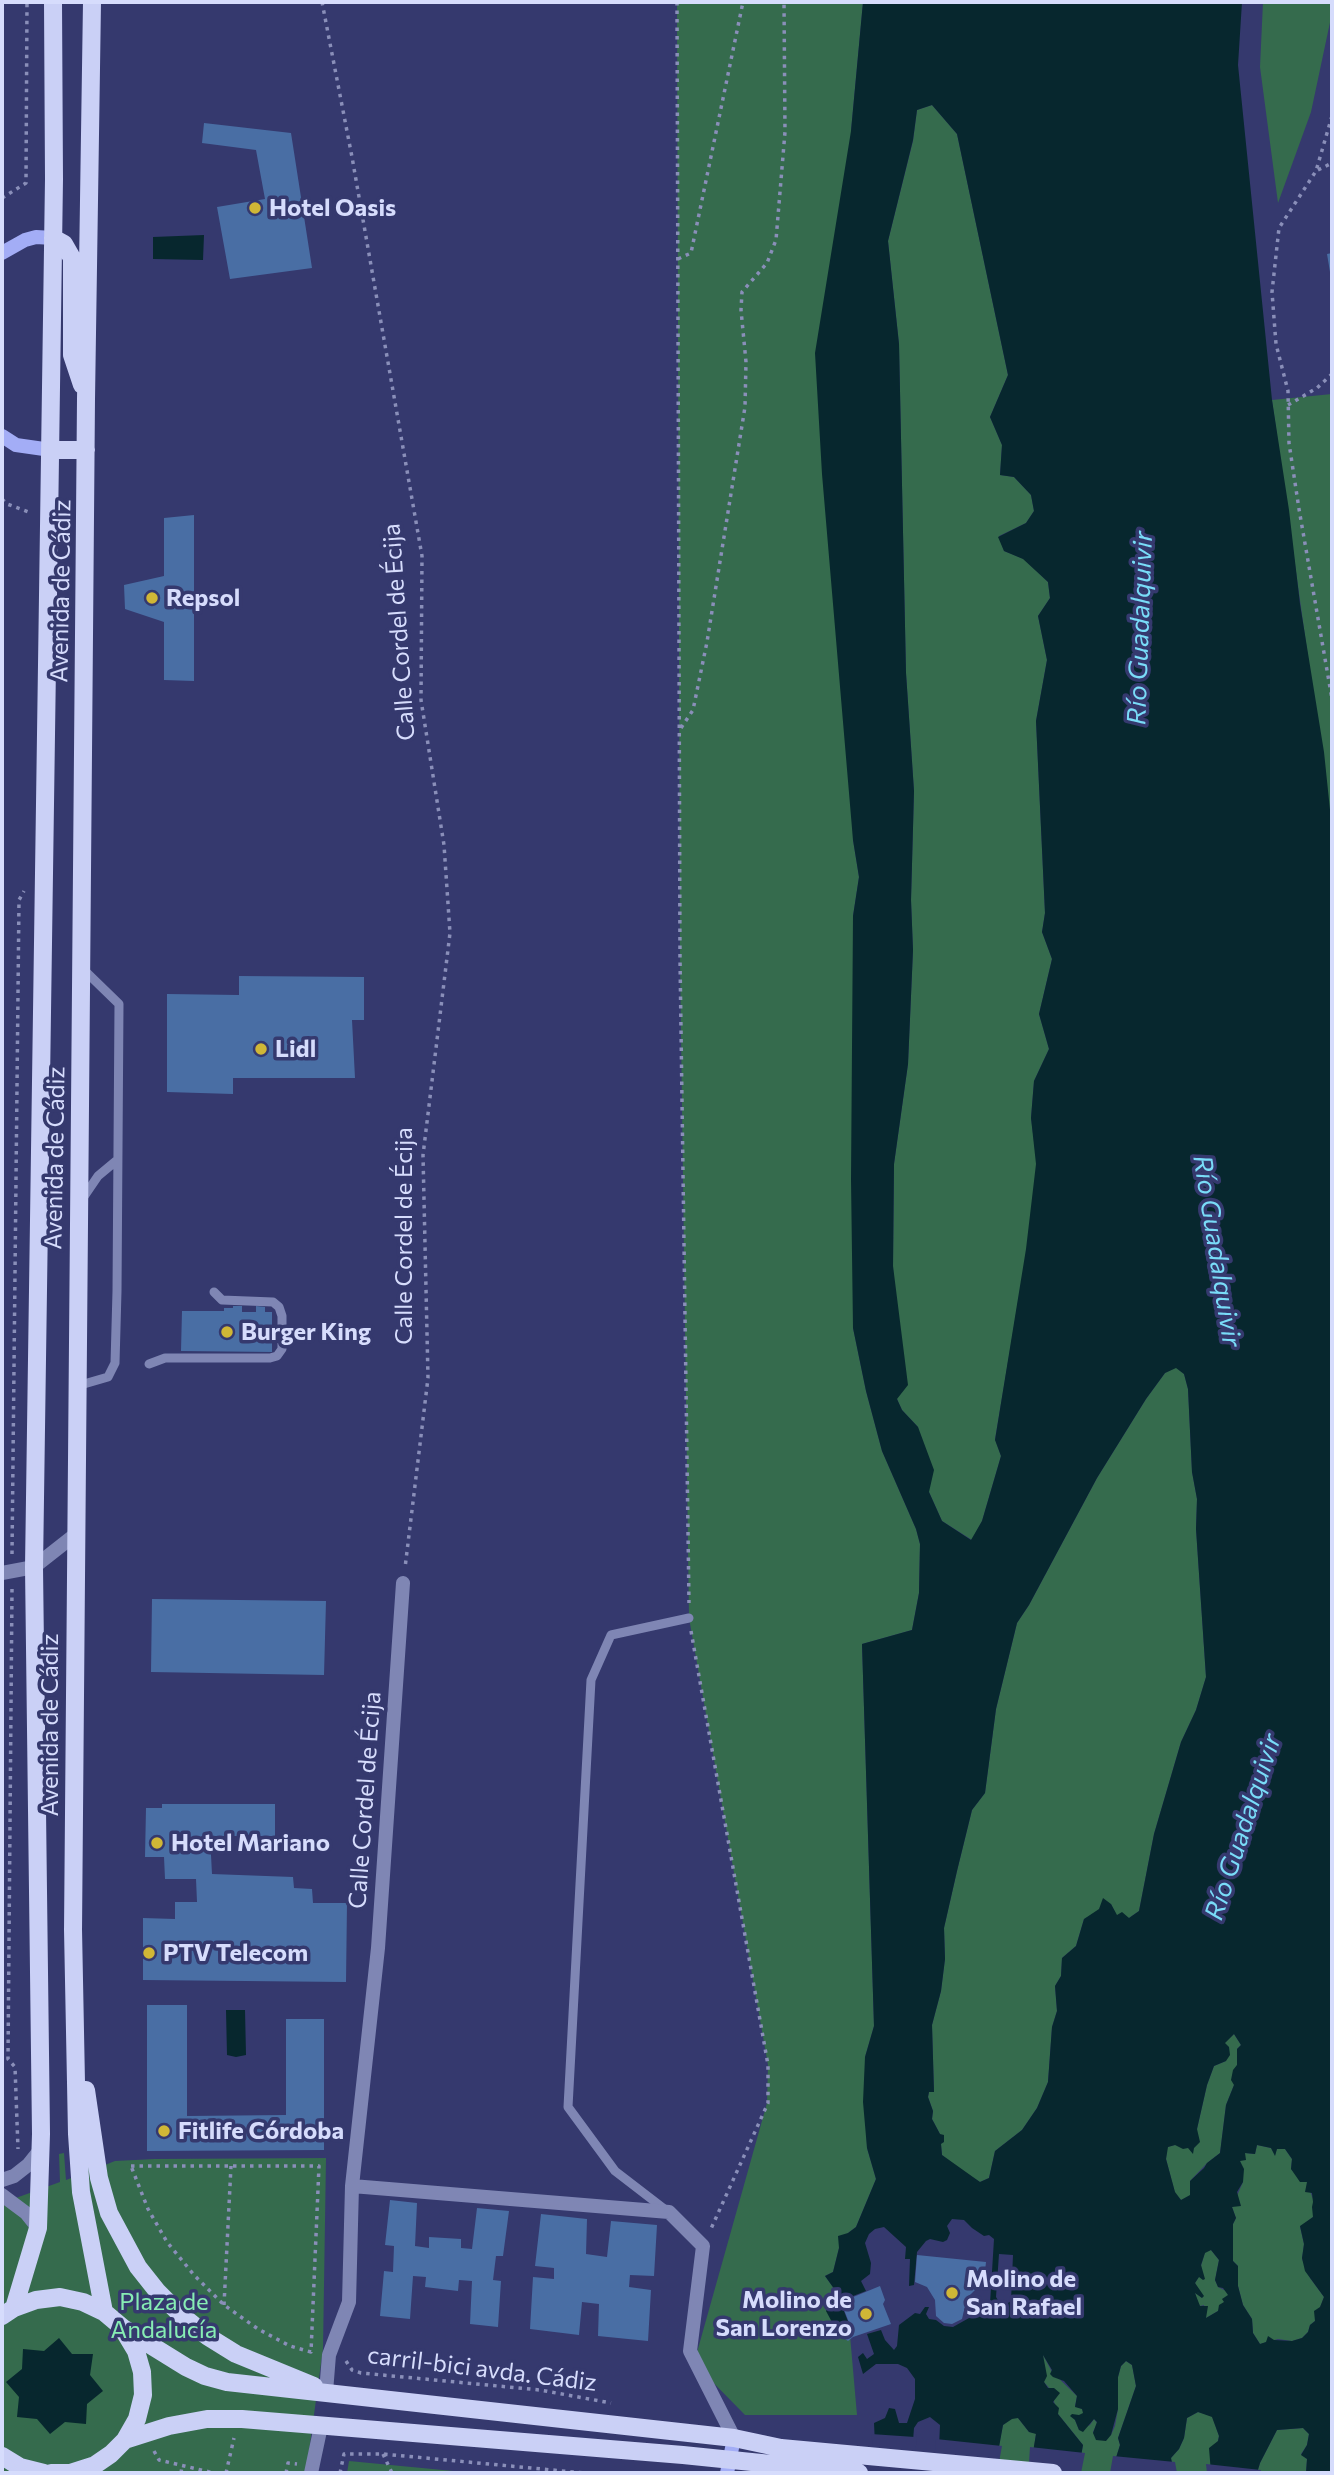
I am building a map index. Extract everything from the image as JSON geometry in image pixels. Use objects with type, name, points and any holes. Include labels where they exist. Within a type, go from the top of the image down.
[{"type":"main road","name":"Avenida de Cádiz","points":[[8,2312],[37,2228],[40,2150],[34,1567],[51,450],[53,2]]},
{"type":"main road","name":"Avenida de Cádiz","points":[[92,2],[72,1929],[81,2192],[104,2312]]},
{"type":"main road","points":[[2,253],[36,237],[53,238],[64,244],[72,258],[72,355],[86,399]]},
{"type":"main road","points":[[2,436],[16,445],[51,450],[86,450]]},
{"type":"main road","points":[[75,2012],[99,2178],[109,2213],[138,2267],[180,2314],[207,2336],[236,2354],[326,2392]]},
{"type":"main road","points":[[8,2312],[36,2300],[60,2298],[83,2302],[104,2312],[123,2328],[186,2367],[227,2382],[734,2438],[781,2457],[859,2473]]},
{"type":"main road","points":[[51,2473],[93,2469],[125,2440],[137,2419],[143,2395],[142,2372],[136,2351],[123,2328]]},
{"type":"main road","points":[[125,2440],[207,2419],[236,2419],[683,2455],[728,2467],[781,2457],[1053,2473]]},
{"type":"main road","points":[[728,2467],[734,2438]]},
{"type":"main road","points":[[2,2456],[20,2467],[44,2473]]},
{"type":"main road","points":[[2,2462],[6,2473]]},
{"type":"street","points":[[7,1572],[34,1567],[76,1534]]},
{"type":"street","name":"Calle Cordel de Écija","points":[[326,2392],[329,2355],[349,2302],[352,2186],[378,1948],[403,1583]]},
{"type":"street","points":[[2,2180],[14,2176],[28,2165],[40,2150]]},
{"type":"street","points":[[352,2186],[669,2212],[704,2246],[690,2351],[734,2438]]},
{"type":"street","points":[[2,2195],[26,2213],[37,2228]]},
{"type":"street","points":[[312,2473],[321,2426]]},
{"type":"lane","points":[[77,1386],[107,1377],[115,1363],[119,1003],[82,968]]},
{"type":"lane","points":[[80,1202],[98,1176],[116,1161]]},
{"type":"lane","points":[[149,1364],[165,1358],[278,1356],[282,1349],[282,1316],[279,1307],[273,1301],[222,1300],[214,1292]]},
{"type":"lane","points":[[669,2212],[615,2171],[568,2107],[591,1680],[611,1635],[689,1618]]},
{"type":"path","points":[[3,194],[26,183],[27,2]]},
{"type":"path","name":"Calle Cordel de Écija","points":[[322,2],[422,555],[421,700],[444,845],[450,933],[422,1155],[428,1378],[403,1583]]},
{"type":"path","points":[[677,2],[680,729],[689,1618],[768,2065],[768,2103],[704,2246]]},
{"type":"path","points":[[678,259],[691,253],[743,2]]},
{"type":"path","points":[[680,729],[693,710],[707,642],[745,407],[746,362],[742,292],[767,263],[776,240],[785,132],[784,2]]},
{"type":"path","points":[[1332,116],[1316,171],[1279,228],[1272,292],[1276,344],[1288,391],[1289,443],[1332,699]]},
{"type":"path","points":[[1316,171],[1332,163]]},
{"type":"path","points":[[1288,405],[1317,388],[1332,374]]},
{"type":"path","points":[[2,499],[7,504],[36,515]]},
{"type":"path","points":[[24,890],[19,900],[7,1572],[8,2059],[15,2067],[18,2150],[40,2150]]},
{"type":"path","name":"carril-bici avda. Cádiz","points":[[231,2166],[131,2166],[148,2209],[167,2242],[194,2275],[224,2305],[258,2329],[290,2346],[345,2358],[352,2370],[361,2373],[540,2390],[618,2404]]},
{"type":"path","points":[[224,2305],[231,2166],[319,2166],[311,2352],[308,2360]]},
{"type":"path","points":[[226,2473],[236,2419]]},
{"type":"path","points":[[145,2434],[159,2460],[214,2473]]},
{"type":"path","points":[[341,2473],[344,2454],[383,2454],[548,2472],[584,2473]]},
{"type":"path","points":[[383,2454],[393,2473]]},
{"type":"path","points":[[286,2473],[288,2463]]},
{"type":"path","points":[[181,2473],[182,2466]]},
{"type":"green space","points":[[677,2],[863,2],[851,131],[853,840],[859,877],[853,916],[853,1328],[882,1451],[920,1544],[919,1593],[912,1630],[862,1644],[874,2026],[865,2057],[867,2148],[876,2179],[856,2227],[848,2233],[839,2248],[833,2272],[825,2276],[835,2290],[826,2310],[839,2328],[849,2324],[857,2415],[745,2415],[694,2363],[767,2103],[768,2065],[689,1618],[680,958]]},
{"type":"green space","points":[[1263,2],[1332,2],[1311,112],[1278,203],[1260,67]]},
{"type":"green space","points":[[932,105],[957,134],[1008,375],[990,417],[1002,445],[1000,475],[1014,477],[1031,495],[1034,511],[1026,523],[999,536],[1004,551],[1024,559],[1048,582],[1050,598],[1038,616],[1047,660],[1036,721],[1045,913],[1042,932],[1052,959],[1039,1014],[1049,1049],[1034,1081],[1031,1118],[1037,1164],[1027,1249],[995,1439],[1001,1456],[982,1521],[972,1540],[942,1521],[929,1492],[918,1427],[902,1410],[897,1399],[893,1266],[894,1164],[908,1064],[913,950],[911,900],[914,791],[906,673],[899,344],[888,241],[913,141],[917,110]]},
{"type":"green space","points":[[1332,394],[1332,829],[1272,400]]},
{"type":"green space","points":[[1176,1367],[1184,1374],[1188,1389],[1192,1472],[1197,1499],[1196,1529],[1206,1677],[1196,1710],[1181,1742],[1154,1834],[1139,1911],[1129,1918],[1116,1915],[1111,1904],[1084,1919],[1076,1946],[1062,1958],[1061,1976],[1055,1986],[1057,2011],[1052,2027],[1048,2082],[1037,2108],[1022,2130],[995,2151],[989,2178],[980,2182],[942,2155],[940,2134],[932,2119],[933,2111],[928,2097],[929,2092],[934,2092],[932,2025],[941,1991],[945,1959],[944,1928],[957,1871],[972,1810],[985,1793],[996,1709],[1017,1623],[1097,1478],[1146,1399],[1165,1373]]},
{"type":"green space","points":[[1234,2034],[1241,2045],[1237,2049],[1234,2085],[1226,2105],[1220,2153],[1190,2181],[1190,2196],[1181,2200],[1175,2193],[1166,2159],[1167,2147],[1175,2145],[1197,2129],[1214,2066],[1226,2061],[1224,2043]]},
{"type":"green space","points":[[1257,2145],[1271,2148],[1275,2155],[1277,2148],[1285,2149],[1292,2159],[1291,2169],[1307,2182],[1314,2202],[1313,2217],[1300,2227],[1304,2244],[1302,2259],[1310,2278],[1324,2297],[1308,2332],[1302,2338],[1292,2341],[1278,2339],[1260,2344],[1253,2333],[1252,2319],[1243,2305],[1238,2286],[1238,2266],[1233,2261],[1233,2224],[1236,2218],[1232,2207],[1243,2182],[1240,2161],[1245,2153],[1255,2154]]},
{"type":"green space","name":"Plaza de Andalucía","points":[[86,2151],[92,2170],[115,2161],[326,2158],[323,2349],[306,2473],[2,2473],[2,2203],[60,2182],[59,2154],[64,2153],[66,2180],[87,2172]]},
{"type":"green space","points":[[1211,2250],[1219,2260],[1215,2280],[1218,2287],[1228,2292],[1228,2296],[1218,2311],[1206,2318],[1204,2305],[1200,2306],[1197,2302],[1195,2292],[1202,2298],[1195,2283],[1202,2271],[1205,2252]]},
{"type":"green space","points":[[1043,2355],[1052,2372],[1077,2396],[1075,2406],[1084,2413],[1075,2420],[1079,2430],[1090,2425],[1094,2419],[1097,2423],[1093,2432],[1100,2439],[1111,2435],[1115,2426],[1121,2366],[1126,2361],[1132,2365],[1136,2386],[1118,2438],[1120,2445],[1114,2473],[1078,2473],[1083,2445],[1058,2414],[1050,2389],[1044,2382]]},
{"type":"green space","points":[[1198,2412],[1212,2416],[1219,2436],[1211,2473],[1174,2473],[1171,2458],[1184,2438],[1187,2418]]},
{"type":"green space","points":[[1012,2418],[1018,2418],[1029,2432],[1036,2433],[1032,2464],[994,2469],[1003,2425]]},
{"type":"green space","points":[[1303,2428],[1309,2434],[1307,2445],[1301,2454],[1307,2459],[1306,2473],[1257,2473],[1277,2430]]},
{"type":"green space","points":[[349,2461],[474,2473],[347,2473]]},
{"type":"water","name":"Río Guadalquivir","points":[[863,2],[1242,2],[1238,65],[1272,400],[1300,604],[1324,752],[1332,829],[1332,2473],[1306,2473],[1307,2459],[1301,2455],[1309,2434],[1303,2428],[1277,2430],[1257,2473],[1211,2473],[1209,2448],[1218,2441],[1219,2436],[1212,2417],[1198,2412],[1187,2418],[1184,2438],[1171,2458],[1174,2473],[1114,2464],[1120,2445],[1118,2438],[1136,2386],[1132,2365],[1126,2361],[1121,2366],[1118,2377],[1118,2409],[1111,2435],[1106,2441],[1096,2440],[1093,2433],[1097,2422],[1094,2419],[1083,2432],[1079,2430],[1070,2416],[1083,2413],[1082,2409],[1075,2407],[1077,2396],[1064,2381],[1050,2374],[1052,2370],[1043,2355],[1047,2376],[1044,2382],[1048,2388],[1054,2388],[1060,2393],[1053,2402],[1059,2408],[1058,2414],[1083,2445],[1078,2473],[1033,2452],[1036,2434],[1029,2432],[1018,2418],[1003,2425],[998,2453],[939,2448],[940,2425],[930,2417],[918,2422],[914,2428],[913,2441],[875,2444],[874,2423],[885,2418],[889,2408],[895,2409],[899,2423],[907,2423],[915,2399],[915,2379],[907,2368],[898,2364],[876,2364],[863,2374],[858,2357],[863,2353],[867,2359],[874,2354],[867,2334],[881,2330],[894,2350],[897,2346],[899,2325],[915,2313],[920,2314],[925,2307],[929,2307],[926,2314],[929,2319],[953,2327],[969,2318],[968,2305],[985,2309],[990,2304],[994,2239],[989,2235],[984,2236],[964,2220],[952,2219],[947,2226],[950,2233],[947,2240],[926,2241],[917,2252],[914,2285],[909,2286],[910,2259],[905,2259],[906,2247],[884,2227],[875,2229],[865,2243],[871,2263],[870,2274],[861,2281],[866,2291],[840,2301],[849,2324],[839,2328],[833,2324],[826,2311],[835,2290],[825,2276],[833,2272],[839,2248],[838,2236],[856,2227],[876,2179],[867,2148],[863,2102],[865,2057],[874,2026],[862,1644],[912,1630],[919,1593],[920,1544],[882,1451],[853,1328],[853,916],[859,877],[853,840],[822,474],[815,353],[851,131]],"holes":[[[932,105],[957,134],[1008,375],[990,417],[1002,445],[1000,475],[1014,477],[1031,495],[1034,511],[1026,523],[998,537],[1004,551],[1023,559],[1048,582],[1050,598],[1038,616],[1047,660],[1036,721],[1045,913],[1042,932],[1052,959],[1039,1014],[1049,1049],[1034,1081],[1031,1118],[1036,1164],[1026,1249],[995,1440],[1001,1456],[982,1521],[971,1540],[942,1521],[929,1492],[934,1470],[918,1427],[902,1410],[897,1399],[908,1385],[893,1266],[894,1164],[908,1064],[913,950],[911,900],[914,791],[906,673],[899,344],[888,241],[913,140],[917,110]],[[1176,1368],[1184,1374],[1188,1389],[1192,1472],[1197,1499],[1196,1529],[1206,1677],[1196,1710],[1181,1742],[1154,1834],[1139,1911],[1129,1918],[1122,1912],[1117,1915],[1111,1904],[1103,1898],[1099,1909],[1084,1919],[1076,1946],[1062,1958],[1061,1976],[1055,1986],[1057,2011],[1052,2027],[1048,2082],[1037,2108],[1022,2130],[995,2151],[989,2178],[980,2182],[942,2155],[944,2135],[940,2134],[932,2119],[933,2111],[928,2097],[929,2092],[934,2092],[932,2025],[941,1991],[945,1959],[944,1928],[972,1810],[985,1793],[996,1709],[1017,1623],[1097,1478],[1165,1373]],[[1234,2034],[1241,2045],[1237,2049],[1237,2065],[1231,2080],[1234,2085],[1226,2105],[1220,2153],[1190,2181],[1190,2195],[1181,2200],[1175,2192],[1166,2159],[1168,2147],[1175,2145],[1188,2148],[1193,2154],[1194,2148],[1200,2142],[1197,2129],[1207,2085],[1214,2066],[1226,2061],[1230,2055],[1229,2047],[1225,2043]],[[1257,2145],[1271,2148],[1275,2156],[1277,2149],[1285,2149],[1292,2159],[1291,2169],[1300,2182],[1307,2182],[1305,2192],[1312,2193],[1313,2217],[1300,2226],[1304,2244],[1302,2258],[1305,2271],[1324,2297],[1320,2307],[1314,2311],[1315,2321],[1308,2332],[1302,2338],[1292,2341],[1274,2340],[1268,2336],[1266,2342],[1260,2344],[1253,2333],[1252,2319],[1243,2305],[1238,2286],[1238,2266],[1233,2261],[1233,2224],[1236,2218],[1232,2207],[1241,2206],[1237,2192],[1243,2182],[1244,2169],[1240,2161],[1246,2160],[1245,2153],[1255,2154]],[[1211,2250],[1219,2260],[1215,2280],[1218,2287],[1223,2288],[1228,2295],[1222,2299],[1224,2302],[1219,2305],[1218,2311],[1206,2318],[1208,2306],[1200,2306],[1195,2293],[1202,2298],[1204,2296],[1195,2283],[1199,2277],[1205,2279],[1201,2265],[1205,2253]],[[999,2254],[1013,2255],[1011,2301],[1002,2307],[996,2297]]]},
{"type":"water","points":[[204,235],[203,260],[153,259],[153,237]]},
{"type":"water","points":[[226,2010],[245,2010],[246,2055],[227,2055]]},
{"type":"water","points":[[59,2338],[72,2354],[93,2354],[90,2375],[103,2391],[87,2404],[86,2424],[65,2422],[50,2434],[37,2419],[17,2417],[19,2397],[6,2382],[22,2369],[23,2349],[44,2351]]},
{"type":"pier","points":[[917,2432],[914,2473],[875,2473],[871,2434],[915,2437]]},
{"type":"pier","points":[[936,2439],[1002,2446],[997,2473],[933,2473]]},
{"type":"pier","points":[[1030,2447],[1085,2453],[1081,2473],[1025,2473]]},
{"type":"pier","points":[[1113,2456],[1175,2462],[1177,2473],[1110,2473]]},
{"type":"pier","points":[[1206,2464],[1261,2470],[1260,2473],[1207,2473]]},
{"type":"building","points":[[204,123],[291,133],[312,268],[230,279],[217,207],[265,199],[256,150],[202,143]]},
{"type":"building","points":[[1332,253],[1332,278],[1331,278],[1327,254]]},
{"type":"building","points":[[194,515],[194,681],[164,680],[164,622],[125,609],[124,585],[164,576],[164,518]]},
{"type":"building","name":"Lidl","points":[[239,976],[364,977],[364,1020],[352,1020],[355,1078],[233,1078],[233,1094],[167,1092],[167,994],[239,995]]},
{"type":"building","name":"Burger King","points":[[242,1306],[242,1312],[256,1312],[256,1306],[265,1307],[265,1312],[272,1312],[272,1352],[181,1351],[182,1311],[224,1311],[224,1308]]},
{"type":"building","points":[[152,1599],[326,1601],[324,1675],[151,1672]]},
{"type":"building","points":[[162,1804],[275,1804],[275,1836],[210,1836],[212,1874],[293,1877],[294,1888],[312,1889],[313,1903],[347,1903],[346,1982],[143,1980],[143,1918],[175,1919],[175,1902],[197,1902],[196,1879],[165,1879],[164,1857],[145,1857],[146,1808],[162,1808]]},
{"type":"building","points":[[147,2005],[187,2005],[187,2116],[286,2115],[286,2019],[324,2019],[324,2150],[147,2151]]},
{"type":"building","points":[[390,2200],[417,2203],[415,2246],[429,2248],[429,2237],[461,2239],[461,2248],[472,2249],[477,2208],[509,2211],[503,2256],[496,2256],[493,2280],[501,2281],[498,2327],[470,2324],[472,2281],[459,2280],[458,2291],[425,2287],[426,2277],[413,2276],[410,2319],[380,2316],[384,2271],[393,2272],[394,2246],[385,2245]]},
{"type":"building","points":[[541,2214],[587,2219],[586,2254],[607,2257],[611,2221],[657,2225],[654,2276],[630,2275],[629,2287],[651,2290],[648,2341],[598,2336],[599,2304],[582,2302],[579,2335],[530,2329],[533,2277],[554,2279],[554,2268],[535,2266]]},
{"type":"building","name":"Molino de San Rafael","points":[[917,2255],[986,2262],[984,2281],[967,2298],[962,2319],[952,2324],[944,2323],[936,2316],[935,2300],[927,2287],[915,2282]]},
{"type":"building","name":"Molino de San Lorenzo","points":[[880,2286],[885,2300],[883,2304],[891,2324],[848,2341],[845,2339],[853,2333],[841,2302]]},
{"type":"place","name":"Hotel Oasis","points":[[255,208]]},
{"type":"place","name":"Repsol","points":[[152,598]]},
{"type":"place","name":"Lidl","points":[[261,1049]]},
{"type":"place","name":"Burger King","points":[[227,1332]]},
{"type":"place","name":"Hotel Mariano","points":[[157,1843]]},
{"type":"place","name":"PTV Telecom","points":[[149,1953]]},
{"type":"place","name":"Fitlife Córdoba","points":[[164,2131]]},
{"type":"place","name":"Molino de San Rafael","points":[[952,2293]]},
{"type":"place","name":"Molino de San Lorenzo","points":[[866,2314]]}]
